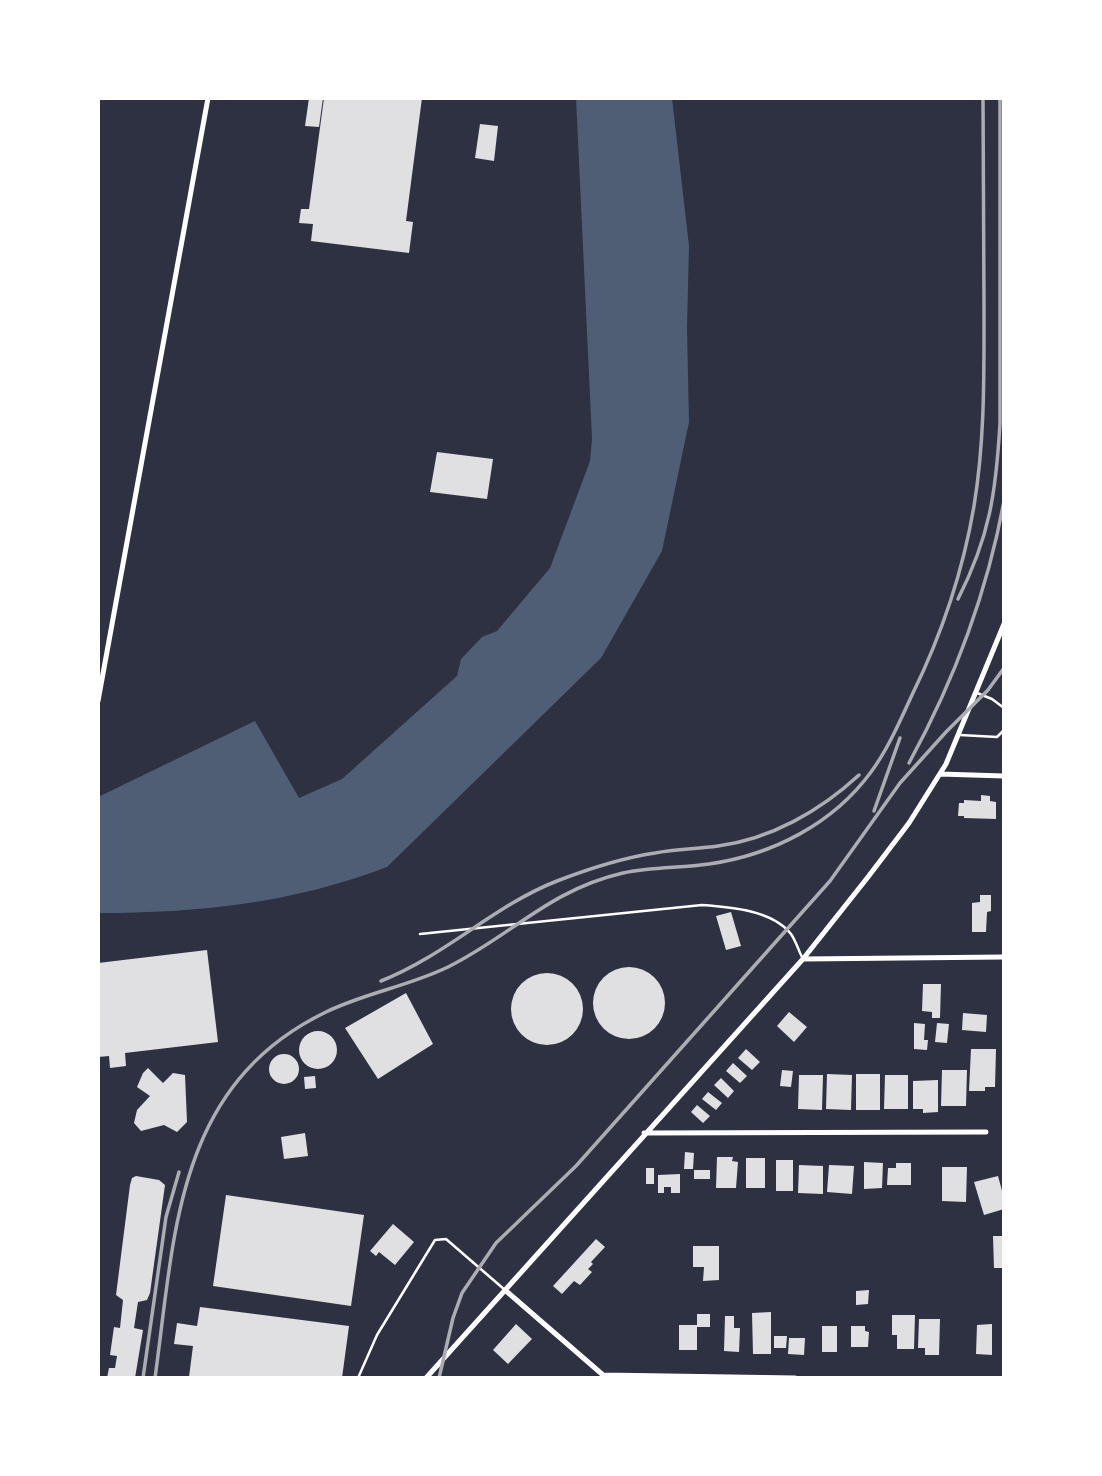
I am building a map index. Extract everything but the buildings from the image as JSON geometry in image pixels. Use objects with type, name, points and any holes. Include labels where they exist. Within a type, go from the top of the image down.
[{"type":"street","points":[[98,701],[208,98]]},
{"type":"street","points":[[426,1378],[644,1133],[803,960],[901,834],[940,774],[960,735],[1004,624]]},
{"type":"street","points":[[940,774],[1004,776]]},
{"type":"street","points":[[803,960],[1004,957]]},
{"type":"street","points":[[644,1133],[986,1132]]},
{"type":"street","points":[[505,1290],[603,1376],[795,1378]]},
{"type":"lane","points":[[977,693],[1004,708]]},
{"type":"lane","points":[[960,735],[997,737],[1004,730]]},
{"type":"lane","points":[[420,934],[702,905],[738,907],[768,917],[790,933],[803,960]]},
{"type":"lane","points":[[358,1378],[377,1335],[435,1240],[446,1239],[505,1290]]},
{"type":"water","points":[[576,98],[672,98],[689,246],[689,422],[662,551],[601,658],[387,867],[316,889],[245,903],[173,911],[98,913],[98,797],[255,721],[299,798],[342,779],[457,676],[461,659],[482,637],[497,631],[550,568],[590,461],[592,439]]},
{"type":"railway","points":[[155,1378],[169,1270],[178,1218],[191,1168],[211,1122],[238,1080],[276,1043],[341,1005],[448,967],[573,890],[623,873],[732,860],[778,845],[820,822],[839,807],[856,791],[877,763],[923,673],[941,626],[964,555],[974,506],[984,382],[983,98]]},
{"type":"railway","points":[[958,599],[978,555],[990,513],[998,448],[1000,98]]},
{"type":"railway","points":[[909,763],[967,636],[988,569],[1004,501]]},
{"type":"railway","points":[[439,1378],[453,1318],[462,1293],[496,1243],[576,1166],[830,881],[900,783],[988,690],[1004,668]]},
{"type":"railway","points":[[874,811],[900,738]]},
{"type":"railway","points":[[381,981],[427,958],[512,903],[557,881],[630,858],[718,846],[757,837],[811,811],[859,775]]},
{"type":"railway","points":[[143,1378],[166,1217],[179,1172]]}]
